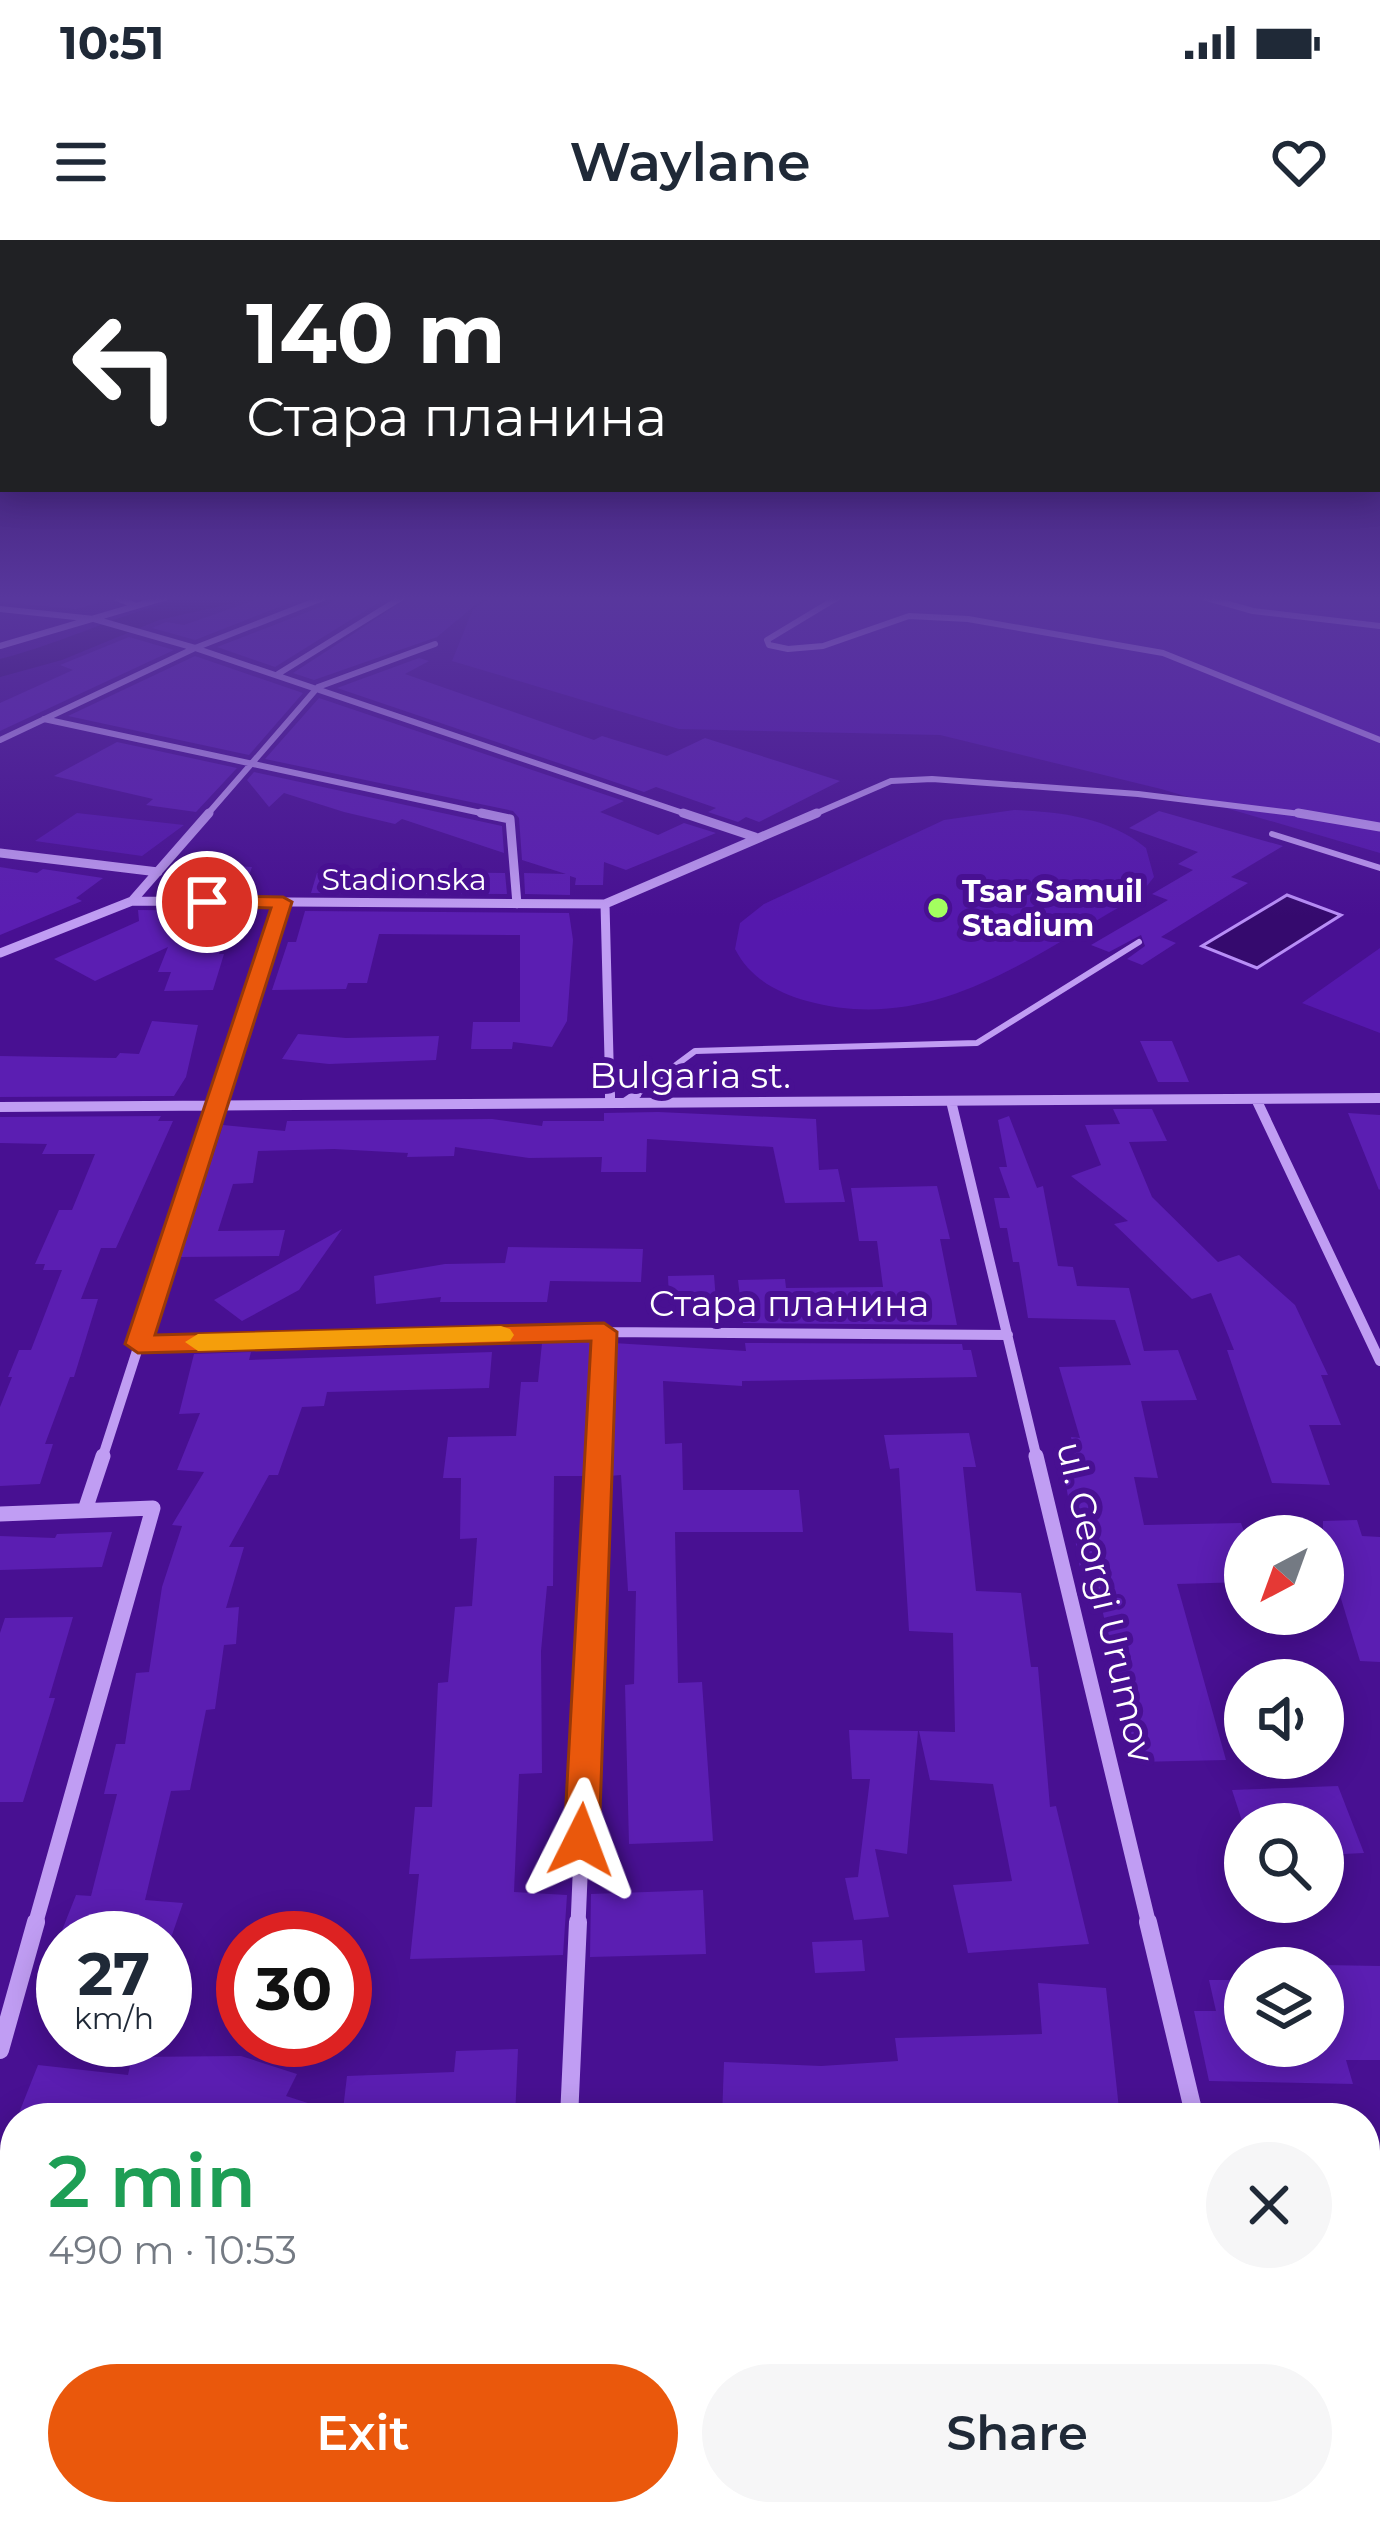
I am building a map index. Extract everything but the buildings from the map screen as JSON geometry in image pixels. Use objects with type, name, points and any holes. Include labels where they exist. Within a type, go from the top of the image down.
[{"type":"street","points":[[0,736],[12,735],[79,703]]},
{"type":"street","points":[[0,953],[108,907],[132,902],[304,703]]},
{"type":"street","points":[[363,703],[755,837]]},
{"type":"street","points":[[1291,703],[1380,740]]},
{"type":"street","points":[[44,719],[510,819],[518,904]]},
{"type":"street","points":[[610,1103],[604,904],[891,781],[926,777],[1263,806],[1380,827]]},
{"type":"street","points":[[0,853],[158,872]]},
{"type":"street","name":"Stadionska","points":[[132,902],[604,904]]},
{"type":"street","points":[[86,1510],[283,902]]},
{"type":"street","name":"Bulgaria st.","points":[[0,1107],[1380,1098]]},
{"type":"street","points":[[1256,1099],[1380,1361]]},
{"type":"street","name":"ul. Georgi Urumov","points":[[952,1101],[1192,2103]]},
{"type":"street","points":[[570,2103],[604,1332]]},
{"type":"street","name":"Стара планина","points":[[138,1344],[604,1332],[1008,1335]]},
{"type":"street","points":[[0,1514],[153,1508],[0,2050]]},
{"type":"lane","points":[[1272,834],[1380,868]]},
{"type":"lane","points":[[624,1103],[694,1052],[977,1043],[1139,942]]},
{"type":"shaded area","points":[[591,703],[1380,703],[1380,853],[1161,789],[940,735],[679,729]]},
{"type":"shaded area","name":"Tsar Samuil Stadium","points":[[1014,810],[1066,815],[1116,829],[1146,848],[1154,877],[1139,896],[1021,964],[940,998],[898,1008],[853,1009],[807,1001],[756,976],[735,949],[740,923],[764,904],[944,820]]},
{"type":"shaded area","points":[[77,813],[184,825],[142,856],[35,841]]},
{"type":"shaded area","points":[[1287,895],[1341,915],[1257,968],[1202,946]]},
{"type":"shaded area","points":[[1380,948],[1380,1033],[1302,1003]]},
{"type":"slow traffic","points":[[198,1342],[501,1335]]},
{"type":"place","name":"Tsar Samuil Stadium","points":[[938,908]]},
{"type":"route","points":[[207,902],[283,902],[138,1344],[604,1332],[581,1840]]}]
